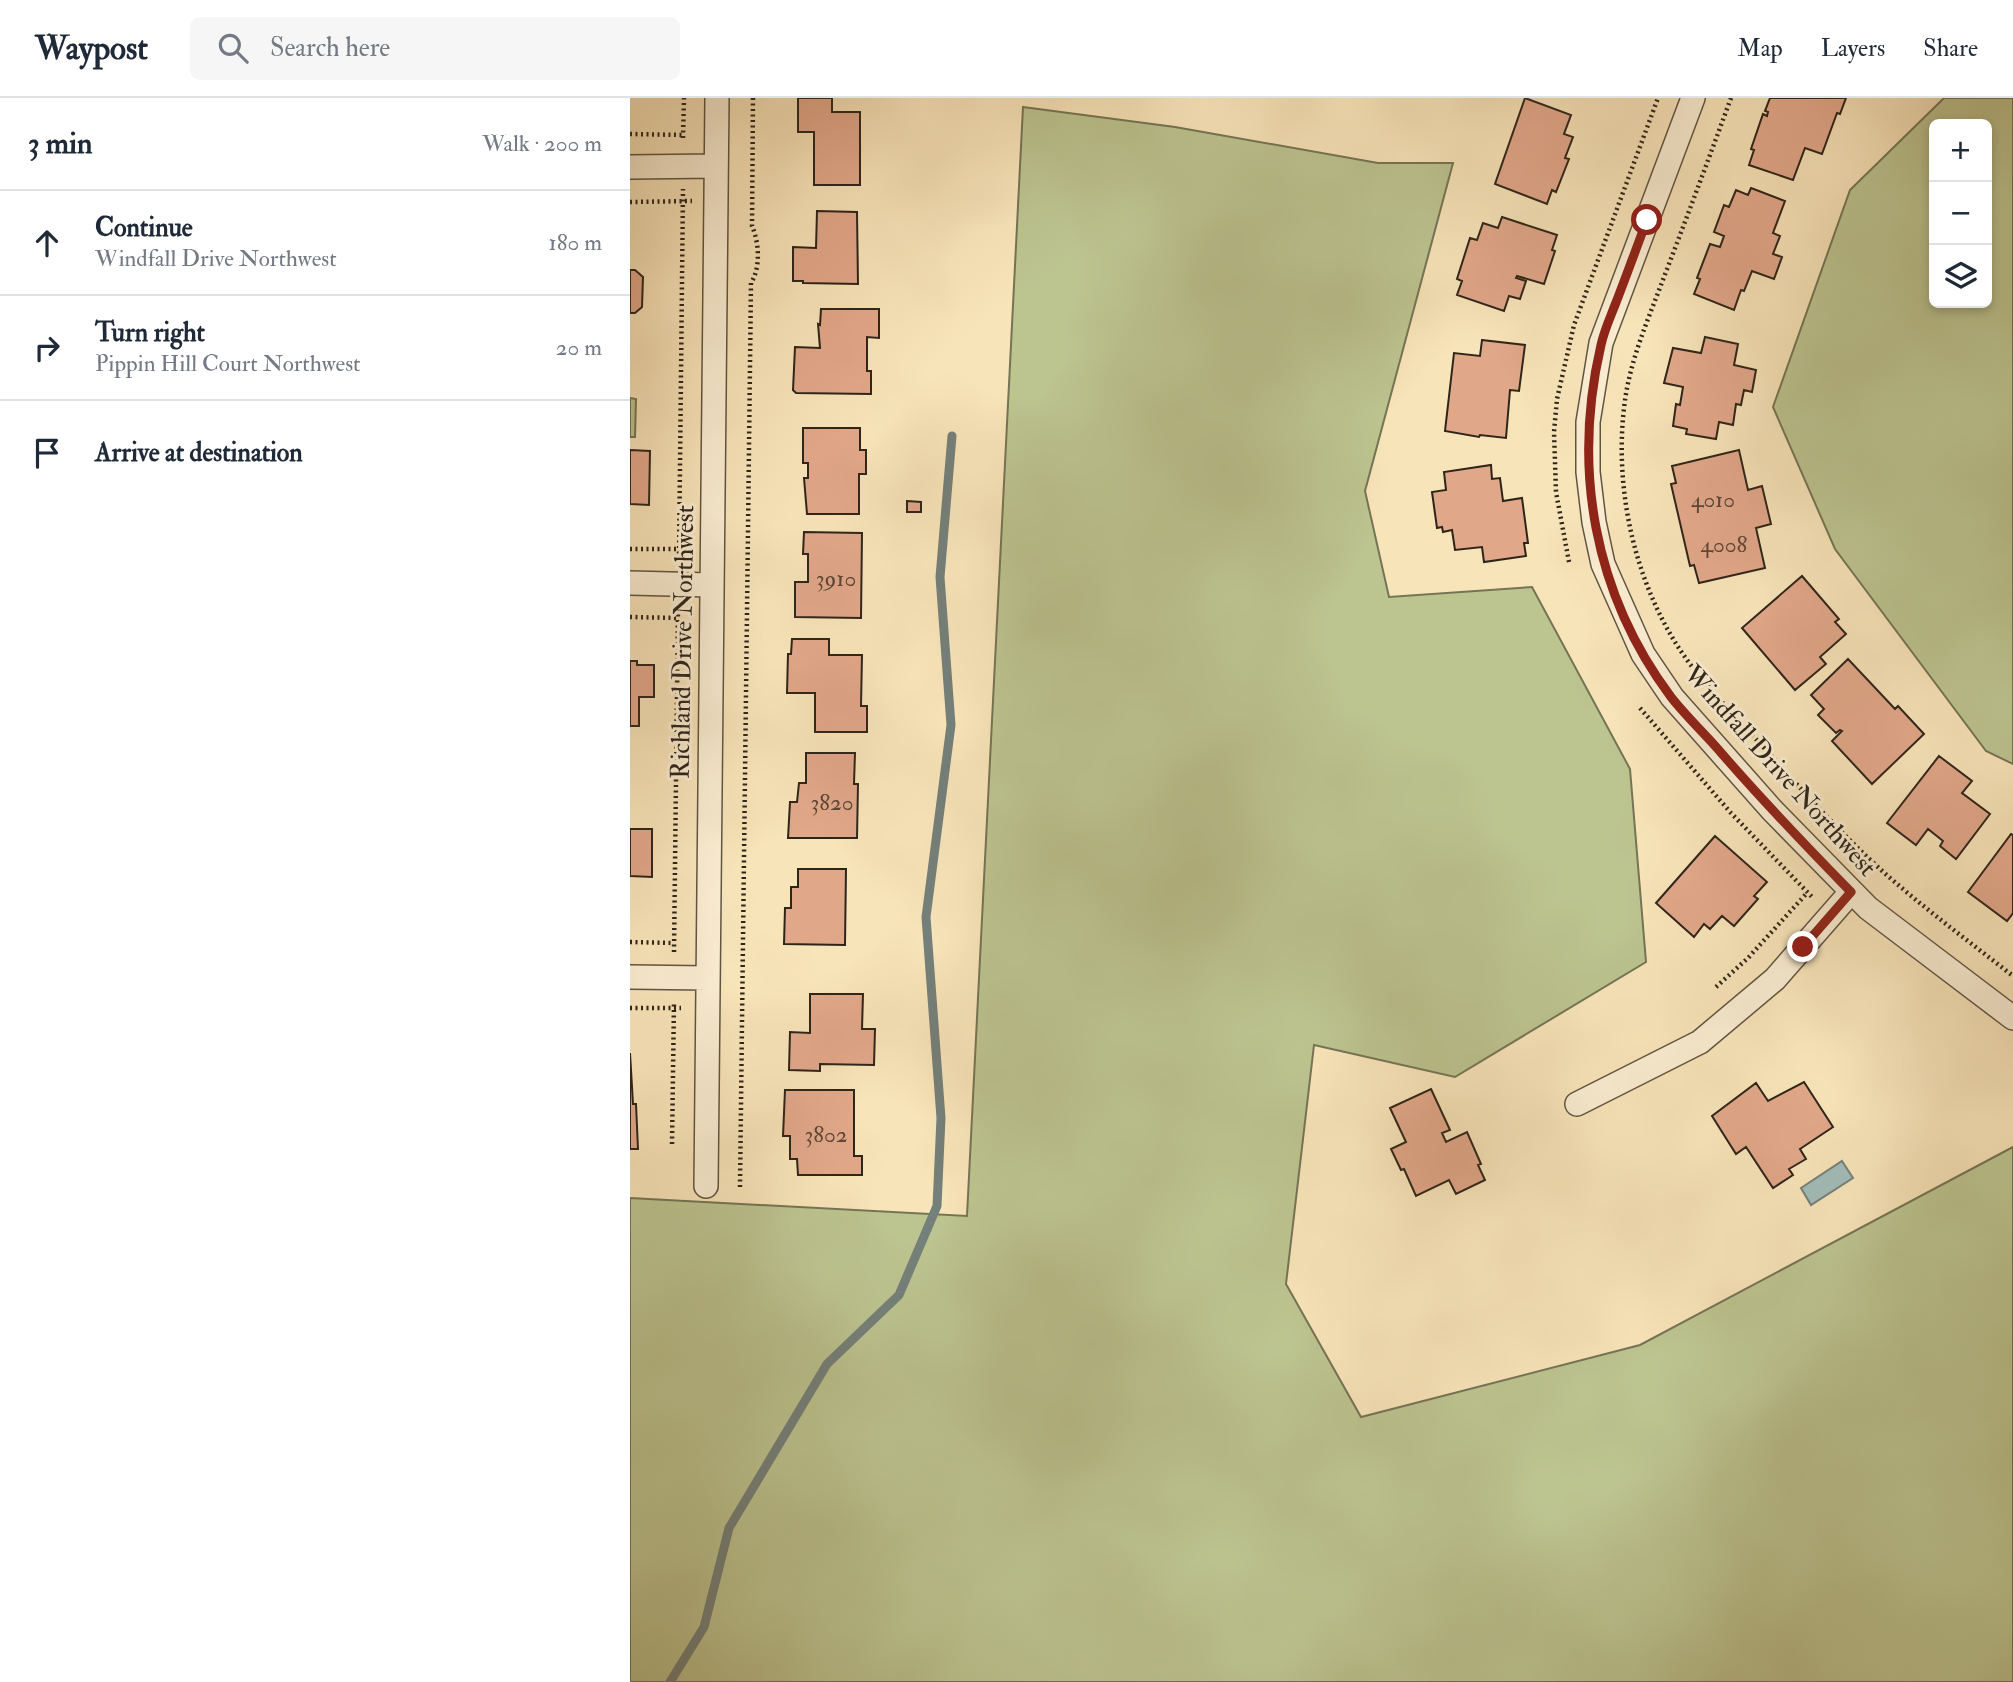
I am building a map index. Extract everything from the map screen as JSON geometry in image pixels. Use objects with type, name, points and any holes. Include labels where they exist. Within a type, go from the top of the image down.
[{"type":"street","name":"Richland Drive Northwest","points":[[706,1186],[717,98]]},
{"type":"street","name":"Windfall Drive Northwest","points":[[1693,98],[1601,343],[1588,422],[1588,472],[1594,522],[1603,564],[1643,654],[1672,697],[1772,810],[1868,908],[2013,1018]]},
{"type":"street","points":[[630,167],[716,166]]},
{"type":"street","points":[[630,583],[711,585]]},
{"type":"street","points":[[1577,1104],[1700,1042],[1775,979],[1851,892]]},
{"type":"street","points":[[630,977],[708,978]]},
{"type":"path","points":[[682,145],[684,98]]},
{"type":"path","points":[[740,1187],[751,283],[757,273],[757,237],[752,226],[753,98]]},
{"type":"path","points":[[1731,98],[1640,341],[1628,384],[1624,407],[1622,463],[1628,515],[1641,565],[1662,615],[1689,662],[1807,796],[1864,854],[1931,912],[2013,976]]},
{"type":"path","points":[[630,134],[683,135]]},
{"type":"path","points":[[679,559],[683,188]]},
{"type":"path","points":[[740,200],[752,199]]},
{"type":"path","points":[[630,202],[692,201]]},
{"type":"path","points":[[630,549],[686,550]]},
{"type":"path","points":[[736,550],[747,550]]},
{"type":"path","points":[[674,952],[678,608]]},
{"type":"path","points":[[630,617],[678,618]]},
{"type":"path","points":[[1640,708],[1731,813],[1814,900]]},
{"type":"path","points":[[1716,987],[1748,958],[1807,893]]},
{"type":"path","points":[[630,942],[674,943]]},
{"type":"path","points":[[672,1144],[674,1002]]},
{"type":"path","points":[[630,1008],[681,1009]]},
{"type":"green space","points":[[1944,98],[2013,98],[2013,764],[1986,751],[1835,549],[1773,407],[1850,190]]},
{"type":"green space","points":[[1023,107],[1175,127],[1378,163],[1453,163],[1365,491],[1389,597],[1532,587],[1630,769],[1646,962],[1455,1077],[1314,1045],[1286,1284],[1361,1417],[1640,1345],[2013,1147],[2013,1682],[630,1682],[630,1198],[967,1216]]},
{"type":"green space","points":[[630,398],[636,399],[635,437],[630,437]]},
{"type":"water","points":[[1842,1161],[1853,1178],[1811,1205],[1801,1188]]},
{"type":"building","points":[[798,98],[832,98],[832,112],[860,112],[860,185],[814,185],[814,132],[798,132]]},
{"type":"building","points":[[1525,98],[1571,115],[1564,134],[1573,137],[1565,158],[1569,159],[1556,192],[1552,190],[1547,204],[1495,184]]},
{"type":"building","points":[[1770,98],[1846,98],[1840,114],[1837,113],[1822,154],[1805,148],[1793,180],[1749,165],[1754,150],[1751,149],[1763,114],[1767,116],[1768,112],[1765,111]]},
{"type":"building","points":[[1751,188],[1785,201],[1773,233],[1780,236],[1773,254],[1782,257],[1774,279],[1752,271],[1734,310],[1694,294],[1710,244],[1720,247],[1724,236],[1714,232],[1724,205],[1729,207],[1736,190],[1748,195]]},
{"type":"building","points":[[817,211],[857,212],[858,284],[793,281],[793,247],[816,248]]},
{"type":"building","points":[[1502,217],[1557,235],[1552,250],[1555,251],[1544,284],[1517,276],[1516,278],[1526,281],[1520,299],[1509,296],[1504,311],[1457,295],[1462,281],[1457,279],[1470,238],[1477,240],[1483,223],[1498,228]]},
{"type":"building","points":[[630,270],[635,270],[643,277],[642,307],[635,313],[630,313]]},
{"type":"building","points":[[821,309],[879,309],[879,338],[867,337],[867,371],[871,371],[871,394],[796,393],[793,390],[795,347],[820,348],[818,324],[820,325]]},
{"type":"building","points":[[1705,337],[1738,344],[1734,365],[1756,370],[1752,392],[1744,390],[1741,405],[1736,404],[1733,425],[1719,422],[1716,439],[1686,434],[1687,429],[1673,426],[1676,404],[1680,405],[1683,387],[1664,383],[1673,348],[1701,353]]},
{"type":"building","points":[[1482,340],[1525,345],[1519,391],[1510,390],[1506,438],[1445,431],[1454,353],[1480,356]]},
{"type":"building","points":[[803,428],[860,428],[860,450],[866,450],[866,474],[859,474],[859,514],[807,514],[804,478],[808,478],[808,463],[803,463]]},
{"type":"building","points":[[630,450],[650,451],[649,505],[630,504]]},
{"type":"building","points":[[1739,450],[1748,490],[1762,486],[1771,524],[1756,528],[1765,568],[1699,583],[1694,565],[1690,566],[1671,484],[1676,483],[1672,466]]},
{"type":"building","points":[[1491,465],[1492,479],[1500,478],[1503,501],[1522,498],[1528,543],[1524,543],[1526,556],[1484,562],[1482,547],[1455,550],[1452,530],[1443,532],[1442,527],[1437,528],[1432,492],[1446,490],[1444,472]]},
{"type":"building","points":[[907,501],[921,502],[921,512],[907,512]]},
{"type":"building","points":[[804,532],[862,533],[861,618],[795,617],[795,582],[808,582],[808,554],[803,554]]},
{"type":"building","points":[[1802,576],[1839,619],[1835,622],[1846,634],[1820,657],[1826,664],[1795,690],[1742,628]]},
{"type":"building","points":[[792,639],[829,639],[829,655],[862,655],[861,706],[867,706],[867,732],[815,732],[815,693],[787,693],[788,654],[791,654]]},
{"type":"building","points":[[1848,659],[1895,709],[1898,706],[1924,734],[1872,784],[1832,741],[1842,731],[1836,733],[1818,715],[1824,709],[1811,695]]},
{"type":"building","points":[[630,661],[637,661],[637,665],[654,665],[654,697],[639,697],[639,726],[630,726]]},
{"type":"building","points":[[806,753],[855,753],[854,784],[858,784],[857,838],[788,838],[790,802],[797,802],[799,783],[806,783]]},
{"type":"building","points":[[1939,756],[1972,781],[1962,793],[1990,814],[1956,859],[1940,846],[1943,841],[1928,829],[1916,845],[1887,823]]},
{"type":"building","points":[[630,829],[652,829],[652,877],[630,876]]},
{"type":"building","points":[[2011,834],[2013,913],[2007,921],[1968,892]]},
{"type":"building","points":[[1715,836],[1767,882],[1754,896],[1758,899],[1734,926],[1722,916],[1710,929],[1704,924],[1694,937],[1656,903]]},
{"type":"building","points":[[798,869],[846,869],[845,945],[784,944],[785,908],[791,908],[791,887],[798,887]]},
{"type":"building","points":[[810,994],[863,994],[862,1029],[875,1029],[874,1065],[820,1064],[820,1071],[789,1070],[790,1032],[810,1033]]},
{"type":"building","points":[[630,1053],[633,1104],[636,1104],[638,1149],[630,1149]]},
{"type":"building","points":[[1804,1082],[1833,1127],[1800,1149],[1806,1159],[1789,1169],[1793,1175],[1773,1188],[1746,1147],[1736,1154],[1712,1116],[1756,1083],[1768,1101]]},
{"type":"building","points":[[1431,1089],[1450,1130],[1442,1133],[1446,1142],[1467,1132],[1485,1180],[1456,1194],[1449,1180],[1416,1196],[1391,1149],[1406,1142],[1390,1108]]},
{"type":"building","points":[[785,1090],[854,1090],[854,1156],[862,1156],[862,1175],[798,1175],[797,1159],[790,1159],[790,1136],[783,1136]]},
{"type":"waterway","points":[[670,1682],[704,1627],[729,1528],[827,1364],[899,1295],[937,1206],[941,1118],[926,917],[951,725],[940,577],[952,436]]},
{"type":"route","points":[[1647,220],[1601,343],[1588,422],[1588,472],[1594,522],[1603,564],[1643,654],[1672,697],[1772,810],[1851,892],[1803,947]]}]
